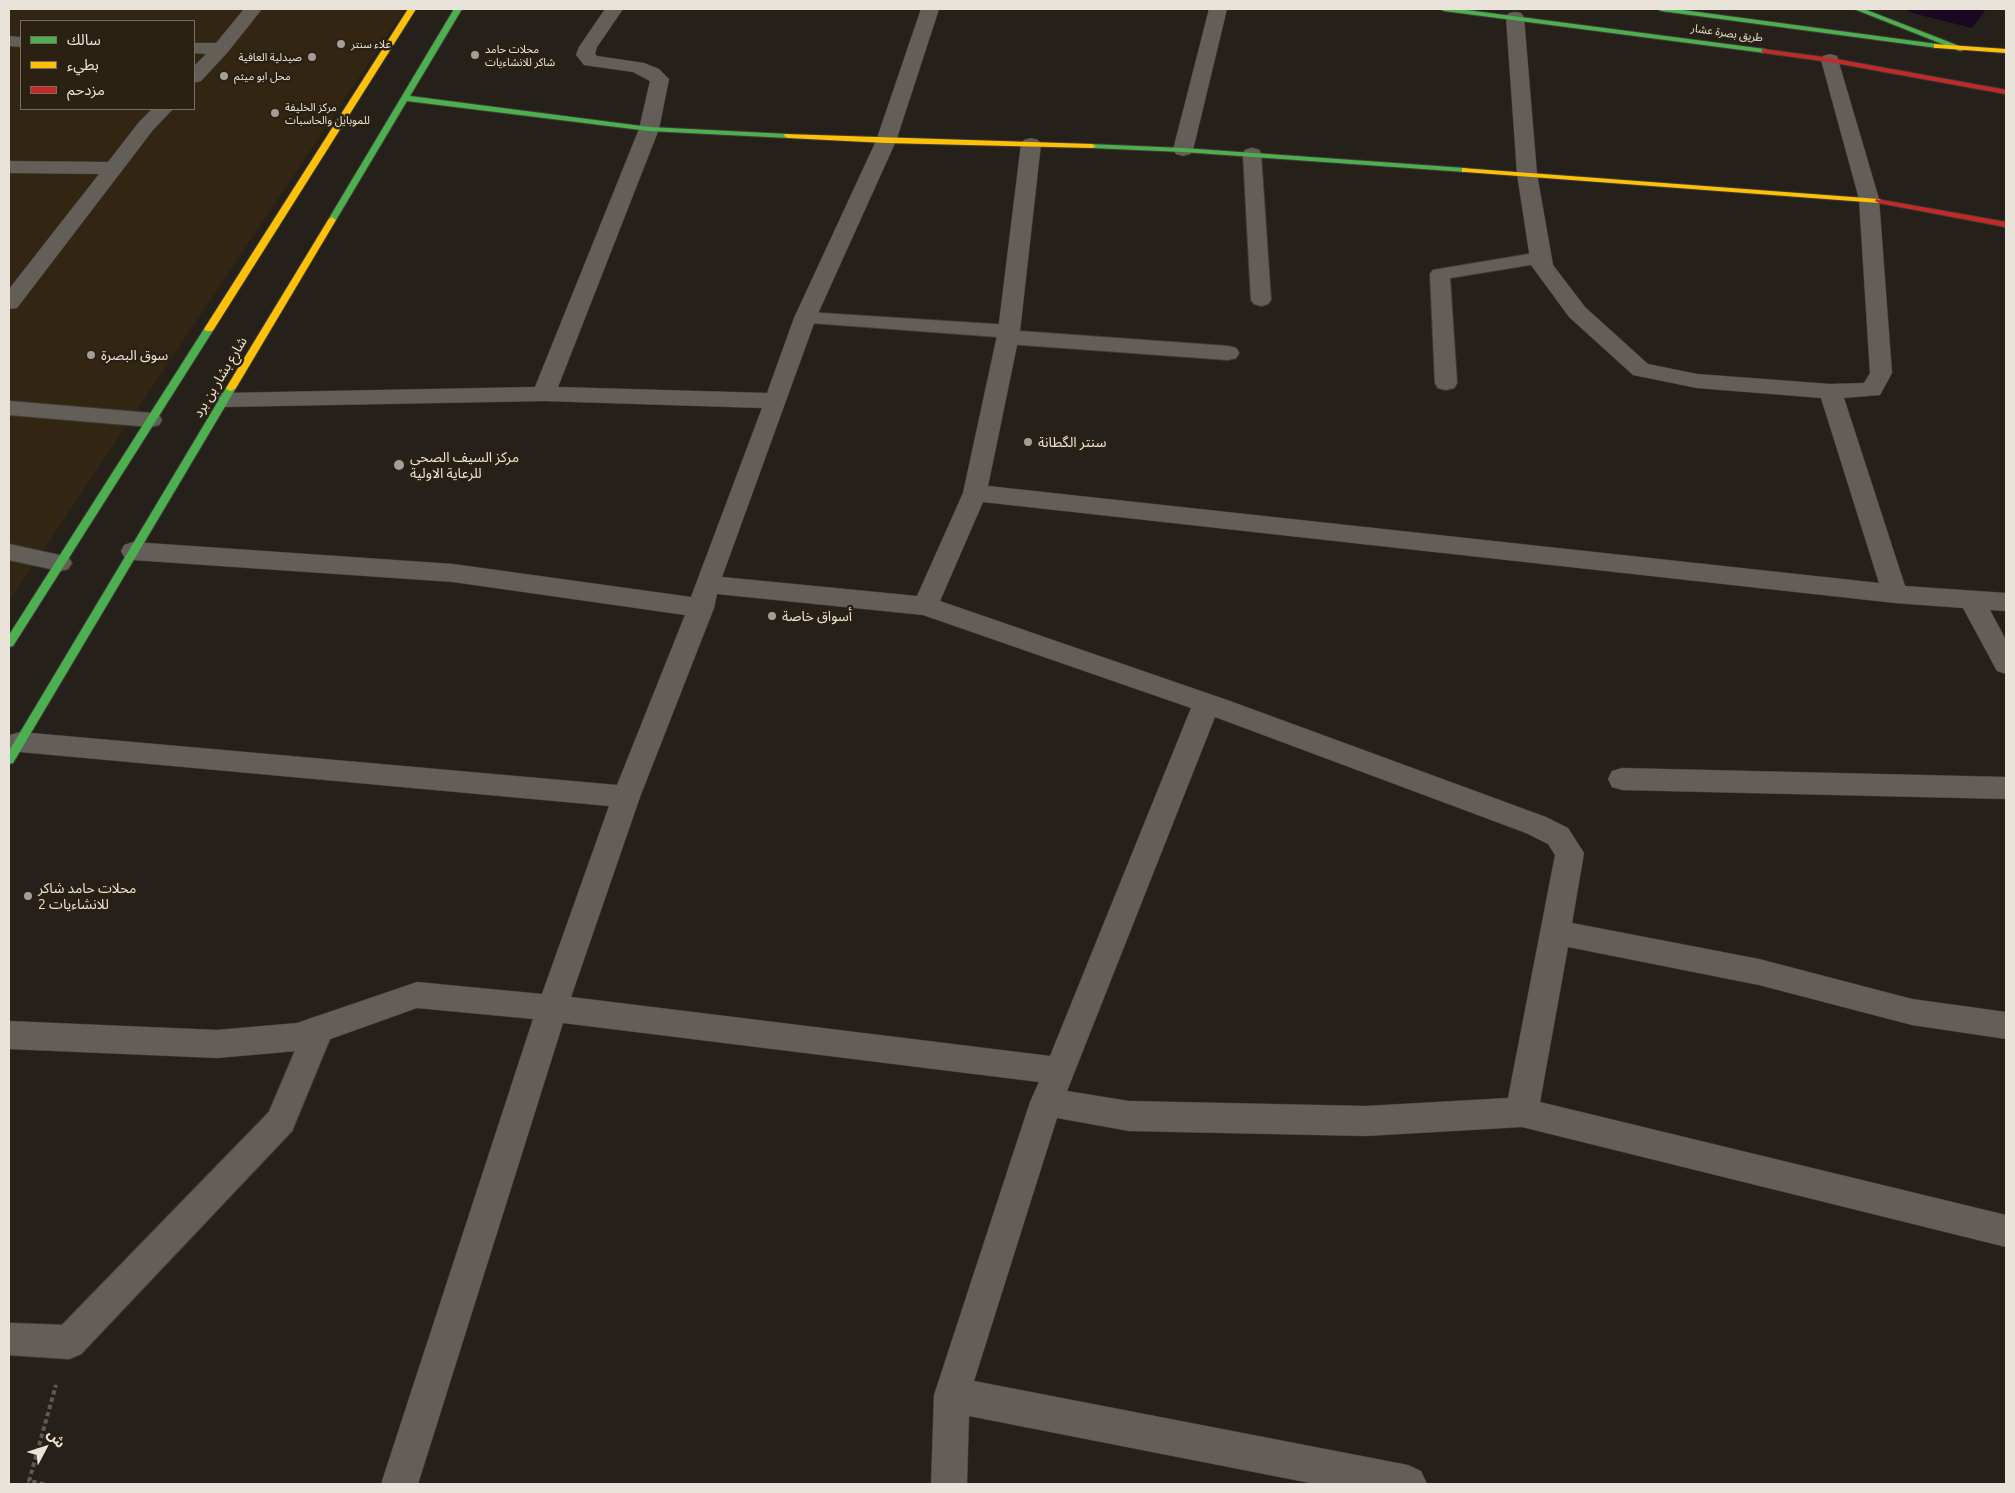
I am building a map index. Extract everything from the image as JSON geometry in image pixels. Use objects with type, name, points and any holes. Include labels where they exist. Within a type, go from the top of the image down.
[{"type":"main road","points":[[9,643],[412,9]]},
{"type":"main road","name":"شارع بشار بن برد","points":[[14,751],[458,9]]},
{"type":"main road","name":"طريق بصرة عشار","points":[[1444,9],[1830,60],[2006,92]]},
{"type":"main road","points":[[1661,9],[1963,49],[2006,52]]},
{"type":"main road","points":[[1730,17],[1745,9]]},
{"type":"main road","points":[[1858,9],[1963,49]]},
{"type":"main road","points":[[404,98],[650,129],[886,141],[1183,150],[1870,199],[2006,225]]},
{"type":"street","points":[[195,76],[221,49],[252,9]]},
{"type":"street","points":[[544,394],[650,129],[660,79],[652,73],[637,67],[591,61],[585,55],[588,47],[614,9]]},
{"type":"street","points":[[399,1484],[552,1008],[626,797],[704,596],[805,318],[886,141],[930,9]]},
{"type":"street","points":[[1183,150],[1218,9]]},
{"type":"street","points":[[1516,17],[1527,174],[1542,265],[1577,312],[1641,370],[1697,382],[1830,391],[1872,390],[1880,373],[1870,199],[1830,60]]},
{"type":"street","points":[[195,48],[221,49]]},
{"type":"street","points":[[9,303],[146,126],[162,110]]},
{"type":"street","points":[[925,606],[976,493],[1008,334],[1032,144]]},
{"type":"street","points":[[9,167],[114,168]]},
{"type":"street","points":[[1830,391],[1895,594]]},
{"type":"street","points":[[224,400],[544,394],[776,401]]},
{"type":"street","points":[[976,493],[1895,594],[2006,602]]},
{"type":"street","points":[[133,551],[453,573],[704,596],[925,606],[1206,704],[1536,825],[1558,836],[1570,853],[1522,1112]]},
{"type":"street","points":[[1972,601],[2006,664]]},
{"type":"street","points":[[949,1484],[952,1395],[1046,1102],[1206,704]]},
{"type":"street","points":[[14,751],[626,797]]},
{"type":"street","points":[[1622,779],[2006,788]]},
{"type":"street","points":[[1554,932],[1759,972],[1912,1012],[2006,1025]]},
{"type":"street","points":[[9,1035],[217,1044],[297,1037],[417,995],[552,1008],[1060,1071]]},
{"type":"street","points":[[1046,1102],[1129,1116],[1366,1121],[1522,1112],[2006,1231]]},
{"type":"street","points":[[952,1395],[1408,1484]]},
{"type":"lane","points":[[1252,154],[1261,300]]},
{"type":"lane","points":[[1446,383],[1440,274],[1540,258]]},
{"type":"lane","points":[[805,318],[1228,353]]},
{"type":"lane","points":[[9,408],[151,420]]},
{"type":"lane","points":[[9,552],[60,563]]},
{"type":"lane","points":[[9,1339],[69,1342],[281,1120],[319,1029]]},
{"type":"path","points":[[44,1484],[29,1481],[69,1342]]},
{"type":"shaded area","name":"سوق البصرة","points":[[9,9],[405,9],[9,602]]},
{"type":"shaded area","points":[[1903,9],[1978,9],[1985,11],[1972,28]]},
{"type":"traffic: fast","points":[[332,220],[458,9]]},
{"type":"traffic: fast","points":[[1444,9],[1765,51]]},
{"type":"traffic: fast","points":[[1661,9],[1937,46]]},
{"type":"traffic: fast","points":[[1858,9],[1963,49]]},
{"type":"traffic: fast","points":[[404,98],[649,129],[788,136]]},
{"type":"traffic: fast","points":[[1092,146],[1183,150],[1465,170]]},
{"type":"traffic: fast","points":[[9,643],[209,329]]},
{"type":"traffic: fast","points":[[9,760],[231,388]]},
{"type":"traffic: slow","points":[[209,329],[412,9]]},
{"type":"traffic: slow","points":[[1937,46],[2006,51]]},
{"type":"traffic: slow","points":[[788,136],[886,141],[1092,146]]},
{"type":"traffic: slow","points":[[1465,170],[1879,201]]},
{"type":"traffic: slow","points":[[231,388],[332,220]]},
{"type":"traffic: jam","points":[[1765,51],[1830,60],[2006,92]]},
{"type":"traffic: jam","points":[[1879,201],[2006,225]]},
{"type":"place","name":"علاء سنتر","points":[[341,44]]},
{"type":"place","name":"محلات حامد شاكر للانشاءيات","points":[[475,55]]},
{"type":"place","name":"صيدلية العافية","points":[[312,57]]},
{"type":"place","name":"محل ابو ميثم","points":[[224,76]]},
{"type":"place","name":"مركز الخليفة للموبايل والحاسبات","points":[[275,113]]},
{"type":"place","name":"سوق البصرة","points":[[91,355]]},
{"type":"place","name":"سنتر الگطانة","points":[[1028,442]]},
{"type":"place","name":"مركز السيف الصحي للرعاية الاولية","points":[[399,465]]},
{"type":"place","name":"أسواق خاصة","points":[[772,616]]},
{"type":"place","name":"محلات حامد شاكر للانشاءيات 2","points":[[28,896]]}]
